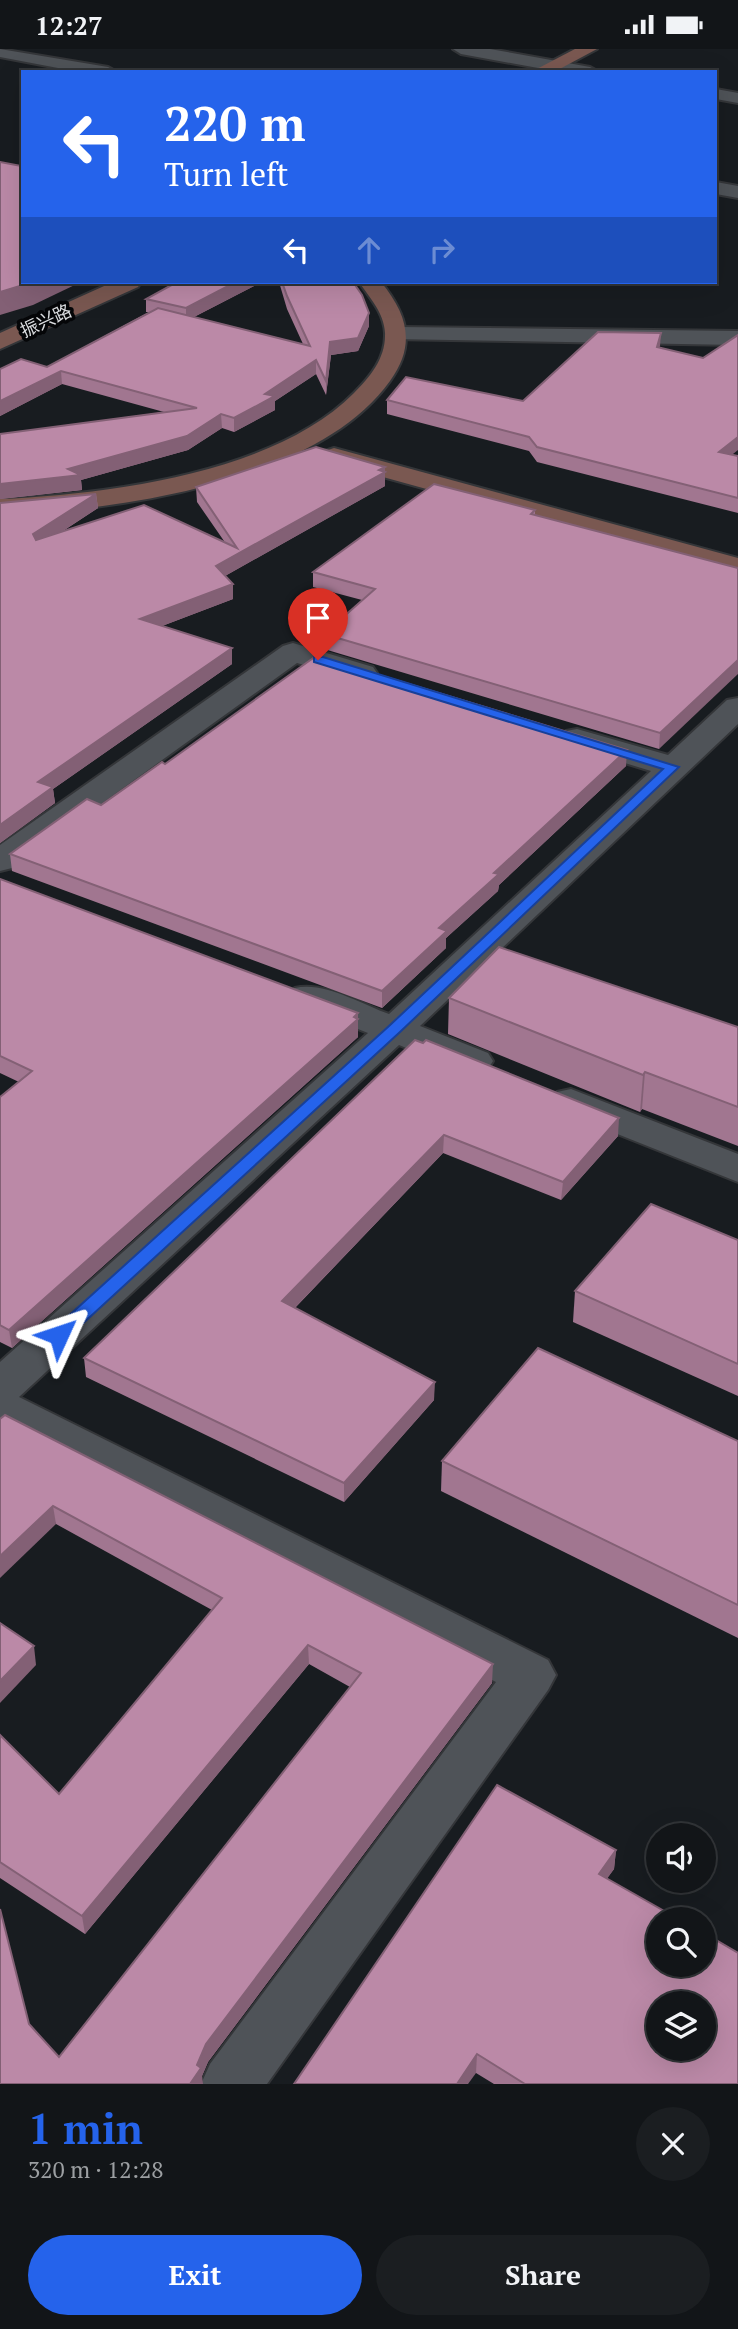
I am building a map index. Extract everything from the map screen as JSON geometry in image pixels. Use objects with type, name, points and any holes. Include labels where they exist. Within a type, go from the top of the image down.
[{"type":"main road","points":[[547,69],[589,49]]},
{"type":"main road","points":[[583,70],[610,54]]},
{"type":"main road","name":"振兴路","points":[[0,324],[87,284]]},
{"type":"main road","name":"振兴路","points":[[0,342],[126,284]]},
{"type":"main road","points":[[0,507],[116,495],[218,472],[298,446],[361,401],[390,367],[399,334],[386,301],[372,284]]},
{"type":"main road","points":[[324,430],[725,537]]},
{"type":"main road","points":[[298,446],[738,567]]},
{"type":"street","points":[[461,49],[547,69]]},
{"type":"street","points":[[0,52],[97,70]]},
{"type":"street","points":[[717,94],[738,98]]},
{"type":"street","points":[[717,188],[738,192]]},
{"type":"street","points":[[399,334],[738,338]]},
{"type":"street","points":[[0,861],[293,652],[384,680]]},
{"type":"street","points":[[0,1388],[395,1029],[738,707]]},
{"type":"street","points":[[555,731],[673,767]]},
{"type":"street","points":[[280,986],[395,1029],[738,1169]]},
{"type":"street","points":[[0,1408],[530,1675],[231,2084]]},
{"type":"building","points":[[0,162],[21,166],[21,284],[26,284],[0,292]]},
{"type":"building","points":[[173,284],[232,284],[186,308],[146,299]]},
{"type":"building","points":[[283,284],[354,284],[362,295],[369,313],[358,338],[330,342],[326,381],[316,360],[265,394],[275,396],[234,418],[221,414],[187,436],[68,469],[81,475],[0,484],[0,434],[197,408],[61,371],[0,401],[0,369],[21,359],[47,367],[158,308],[310,346]]},
{"type":"building","points":[[598,332],[661,333],[657,347],[703,358],[738,335],[738,437],[719,452],[738,456],[738,498],[537,447],[529,437],[387,400],[406,377],[523,401]]},
{"type":"building","points":[[316,447],[385,467],[379,470],[385,472],[216,566],[233,584],[140,619],[232,648],[38,782],[53,787],[0,825],[0,503],[96,494],[33,534],[36,540],[144,505],[237,548],[196,487]]},
{"type":"building","points":[[434,484],[535,510],[531,514],[738,568],[738,660],[660,733],[324,634],[375,589],[313,572]]},
{"type":"building","points":[[316,656],[627,750],[494,873],[499,874],[439,928],[447,931],[382,991],[10,854],[87,799],[101,805],[162,762],[165,764]]},
{"type":"building","points":[[0,879],[358,1013],[354,1017],[358,1019],[9,1330],[0,1325],[0,1097],[32,1071],[0,1056]]},
{"type":"building","points":[[499,947],[738,1027],[738,1107],[645,1072],[643,1075],[449,998]]},
{"type":"building","points":[[415,1040],[423,1043],[426,1040],[619,1118],[563,1182],[444,1135],[282,1301],[435,1382],[344,1483],[84,1358]]},
{"type":"building","points":[[651,1204],[738,1240],[738,1364],[575,1291]]},
{"type":"building","points":[[538,1348],[738,1441],[738,1605],[442,1461]]},
{"type":"building","points":[[5,1415],[493,1664],[206,2044],[197,2065],[201,2068],[190,2084],[0,2084],[0,1909],[29,2024],[59,2057],[361,1673],[308,1645],[82,1916],[0,1862],[0,1735],[59,1794],[222,1598],[53,1506],[0,1556],[0,1419]]},
{"type":"building","points":[[0,1623],[34,1646],[0,1681]]},
{"type":"building","points":[[497,1785],[616,1850],[599,1874],[657,1907],[646,1907],[646,1977],[716,1977],[716,1940],[738,1953],[738,2084],[525,2084],[477,2054],[457,2084],[294,2084]]},
{"type":"route","points":[[59,1335],[395,1029],[673,767],[318,660]]}]
